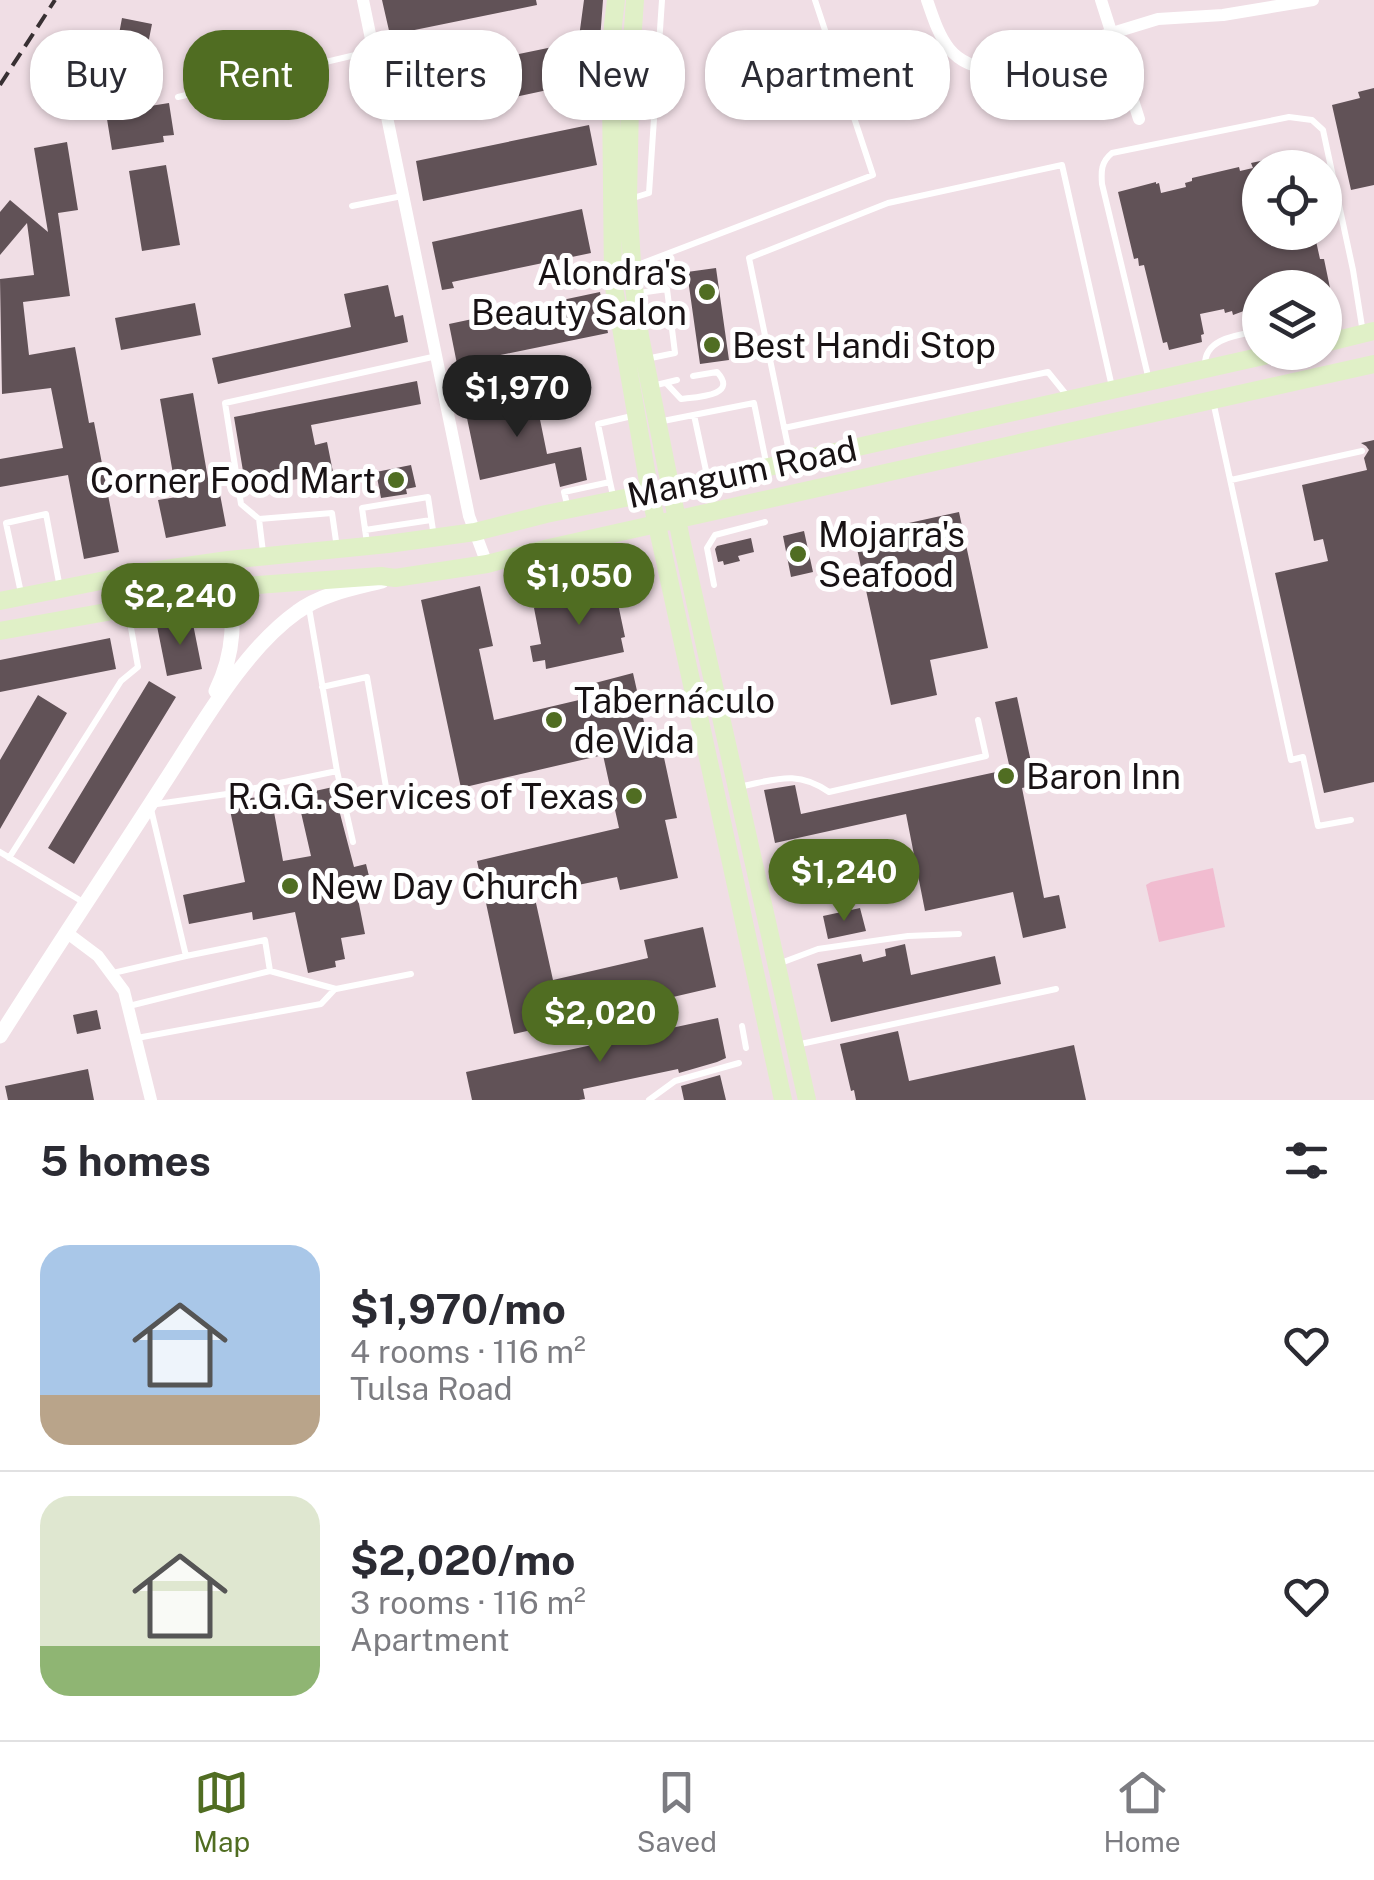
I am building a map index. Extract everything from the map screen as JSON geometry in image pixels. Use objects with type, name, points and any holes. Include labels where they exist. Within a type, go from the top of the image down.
[{"type":"main road","points":[[616,0],[610,94],[613,282],[650,493],[783,1100]]},
{"type":"main road","points":[[636,0],[630,57],[628,199],[645,360],[658,385],[658,422],[678,520],[808,1100]]},
{"type":"main road","points":[[613,282],[634,280]]},
{"type":"main road","points":[[1342,338],[1369,332]]},
{"type":"main road","name":"Mangum Road","points":[[228,560],[338,549],[366,538],[433,529],[475,532],[568,510],[612,491],[650,493],[672,489],[1242,361]]},
{"type":"main road","name":"Mangum Road","points":[[231,590],[243,586],[396,578],[488,564],[1374,364]]},
{"type":"main road","points":[[1206,370],[1213,400]]},
{"type":"main road","points":[[875,443],[881,475]]},
{"type":"main road","points":[[0,601],[151,570],[228,560]]},
{"type":"main road","points":[[0,631],[231,590]]},
{"type":"main road","points":[[772,1050],[795,1045]]},
{"type":"street","points":[[363,0],[369,30]]},
{"type":"street","points":[[927,0],[946,45],[970,65]]},
{"type":"street","points":[[1101,0],[1111,30]]},
{"type":"street","points":[[1119,30],[1158,19],[1224,15],[1313,0]]},
{"type":"street","points":[[387,120],[469,516],[488,564]]},
{"type":"street","name":"Mangum Road","points":[[195,735],[224,674],[234,630],[228,560]]},
{"type":"street","name":"Mangum Road","points":[[0,1036],[84,903],[251,655],[308,604],[396,578]]},
{"type":"street","points":[[66,932],[98,956],[124,991],[151,1100]]},
{"type":"lane","points":[[628,199],[649,193],[662,0]]},
{"type":"lane","points":[[634,280],[873,175],[816,0]]},
{"type":"lane","points":[[178,97],[349,57]]},
{"type":"lane","points":[[1150,382],[1102,184],[1101,170],[1112,153],[1289,116],[1312,120],[1323,130],[1369,332]]},
{"type":"lane","points":[[791,462],[749,258],[888,203],[1062,165],[1112,390]]},
{"type":"lane","points":[[352,206],[402,196]]},
{"type":"lane","points":[[634,280],[667,289],[676,353],[645,360]]},
{"type":"lane","points":[[1206,370],[1204,357],[1214,345],[1242,335]]},
{"type":"lane","points":[[263,556],[259,519],[241,504],[225,403],[436,356]]},
{"type":"lane","points":[[658,385],[681,400],[715,394],[724,383],[718,372],[692,376]]},
{"type":"lane","points":[[784,428],[1048,372],[1070,399]]},
{"type":"lane","points":[[658,385],[678,380]]},
{"type":"lane","points":[[1213,400],[1291,760],[1303,757],[1318,826],[1352,820]]},
{"type":"lane","points":[[658,422],[754,403],[767,468]]},
{"type":"lane","points":[[694,415],[708,481]]},
{"type":"lane","points":[[612,491],[598,424],[636,416]]},
{"type":"lane","points":[[1231,480],[1362,451]]},
{"type":"lane","points":[[428,497],[433,529],[396,522],[366,538],[362,508],[428,497]]},
{"type":"lane","points":[[259,519],[332,513],[338,549]]},
{"type":"lane","points":[[21,596],[6,522],[46,514],[60,589]]},
{"type":"lane","points":[[714,586],[707,548],[714,535],[765,522]]},
{"type":"lane","points":[[308,604],[337,770],[354,842]]},
{"type":"lane","points":[[9,858],[121,681],[138,666],[128,608]]},
{"type":"lane","points":[[322,687],[366,678],[386,787],[345,804]]},
{"type":"lane","points":[[737,787],[788,777],[812,780],[828,792],[986,756],[978,720]]},
{"type":"lane","points":[[186,956],[150,805],[227,794],[337,770]]},
{"type":"lane","points":[[0,852],[84,903]]},
{"type":"lane","points":[[777,965],[818,949],[908,936],[959,934]]},
{"type":"lane","points":[[112,974],[265,940],[270,971]]},
{"type":"lane","points":[[128,1006],[270,971],[336,989],[411,974]]},
{"type":"lane","points":[[136,1038],[321,1004],[336,989]]},
{"type":"lane","points":[[795,1045],[1056,989]]},
{"type":"lane","points":[[742,1026],[746,1048]]},
{"type":"lane","points":[[649,1100],[675,1082],[740,1063]]},
{"type":"shaded area","points":[[1213,868],[1225,927],[1159,942],[1146,885]]},
{"type":"building","points":[[382,0],[536,0],[537,5],[414,30],[389,30]]},
{"type":"building","points":[[584,0],[603,0],[601,30],[580,30]]},
{"type":"building","points":[[122,18],[152,24],[151,30],[120,30]]},
{"type":"building","points":[[542,49],[542,91],[522,95],[522,53]]},
{"type":"building","points":[[1374,88],[1374,185],[1351,190],[1332,105],[1360,98],[1358,92]]},
{"type":"building","points":[[169,103],[174,135],[163,136],[164,142],[112,150],[107,120],[163,120],[163,104]]},
{"type":"building","points":[[589,125],[597,165],[423,201],[416,161]]},
{"type":"building","points":[[67,142],[78,210],[58,213],[70,296],[23,302],[29,355],[75,347],[89,423],[94,422],[119,552],[84,559],[68,475],[0,487],[0,459],[63,448],[51,388],[2,394],[0,279],[34,275],[27,223],[0,255],[0,212],[10,200],[48,232],[34,148]]},
{"type":"building","points":[[166,165],[180,245],[142,251],[129,171]]},
{"type":"building","points":[[1239,167],[1242,250],[1318,250],[1326,270],[1242,270],[1242,312],[1233,315],[1224,309],[1200,314],[1202,342],[1169,350],[1167,342],[1163,343],[1144,265],[1139,266],[1138,258],[1134,259],[1118,192],[1156,182],[1161,193],[1186,187],[1185,183],[1192,178]]},
{"type":"building","points":[[582,209],[591,253],[452,282],[454,288],[442,290],[432,242]]},
{"type":"building","points":[[716,268],[729,360],[700,364],[687,272]]},
{"type":"building","points":[[388,285],[395,317],[403,315],[408,342],[218,384],[212,358],[351,327],[344,294]]},
{"type":"building","points":[[600,292],[608,333],[457,364],[449,324]]},
{"type":"building","points":[[195,303],[201,335],[121,350],[115,318]]},
{"type":"building","points":[[417,381],[421,404],[311,425],[315,445],[327,442],[333,472],[246,489],[234,417]]},
{"type":"building","points":[[534,390],[547,454],[581,447],[587,480],[560,487],[555,463],[480,480],[464,404]]},
{"type":"building","points":[[193,393],[210,490],[219,489],[226,526],[166,538],[158,500],[177,497],[160,399]]},
{"type":"building","points":[[1374,440],[1374,782],[1324,793],[1275,573],[1328,561],[1323,539],[1314,541],[1302,485],[1367,470],[1364,458],[1369,450],[1361,443]]},
{"type":"building","name":"Corner Food Mart","points":[[411,465],[416,487],[406,489],[407,494],[381,498],[376,472]]},
{"type":"building","points":[[959,512],[988,648],[930,660],[937,695],[891,705],[854,535]]},
{"type":"building","name":"Mojarra's Seafood","points":[[804,531],[813,572],[791,577],[783,536]]},
{"type":"building","points":[[751,538],[754,552],[738,556],[740,561],[724,565],[723,561],[718,562],[717,546]]},
{"type":"building","points":[[480,586],[493,646],[479,649],[494,720],[579,700],[576,688],[633,673],[648,740],[660,739],[677,818],[665,820],[678,878],[620,890],[617,877],[534,894],[553,980],[648,958],[644,940],[703,927],[716,987],[514,1034],[477,861],[619,828],[603,755],[461,788],[421,600]]},
{"type":"building","points":[[609,586],[624,597],[617,599],[624,652],[546,669],[545,660],[533,662],[530,646],[541,644],[534,608]]},
{"type":"building","points":[[192,619],[202,669],[167,676],[157,626]]},
{"type":"building","points":[[110,638],[116,669],[0,692],[0,660]]},
{"type":"building","points":[[149,681],[176,697],[74,864],[48,848]]},
{"type":"building","points":[[38,695],[67,713],[0,829],[0,760]]},
{"type":"building","points":[[1017,697],[1036,785],[1022,788],[1044,898],[1059,895],[1066,928],[1023,938],[1013,892],[925,911],[906,814],[775,843],[764,790],[795,785],[801,814],[1010,769],[995,702]]},
{"type":"building","name":"New Day Church","points":[[333,787],[354,867],[366,864],[369,876],[354,879],[365,934],[341,938],[345,959],[335,961],[336,967],[308,973],[295,912],[253,920],[252,912],[189,924],[183,895],[245,882],[230,810],[240,808],[238,800],[258,797],[259,804],[272,801],[283,861],[311,856],[297,795]]},
{"type":"building","points":[[860,908],[866,931],[828,939],[823,916]]},
{"type":"building","points":[[905,944],[911,975],[995,956],[1001,984],[831,1022],[817,964],[861,954],[863,962],[886,956],[885,949]]},
{"type":"building","points":[[97,1010],[101,1029],[77,1034],[73,1015]]},
{"type":"building","points":[[718,1018],[726,1058],[717,1062],[679,1073],[678,1069],[583,1089],[585,1099],[579,1100],[472,1100],[466,1072]]},
{"type":"building","points":[[898,1031],[909,1081],[1074,1045],[1086,1100],[856,1100],[840,1044]]},
{"type":"building","points":[[88,1069],[94,1100],[8,1100],[5,1086]]},
{"type":"building","points":[[720,1075],[726,1100],[684,1100],[681,1086]]},
{"type":"railway","points":[[0,85],[55,0]]},
{"type":"place","name":"Alondra's Beauty Salon","points":[[707,292]]},
{"type":"place","name":"Best Handi Stop","points":[[712,345]]},
{"type":"place","name":"Corner Food Mart","points":[[396,480]]},
{"type":"place","name":"Mojarra's Seafood","points":[[798,554]]},
{"type":"place","name":"Tabernáculo de Vida","points":[[554,720]]},
{"type":"place","name":"Baron Inn","points":[[1006,776]]},
{"type":"place","name":"R.G.G. Services of Texas","points":[[634,796]]},
{"type":"place","name":"New Day Church","points":[[290,886]]}]
